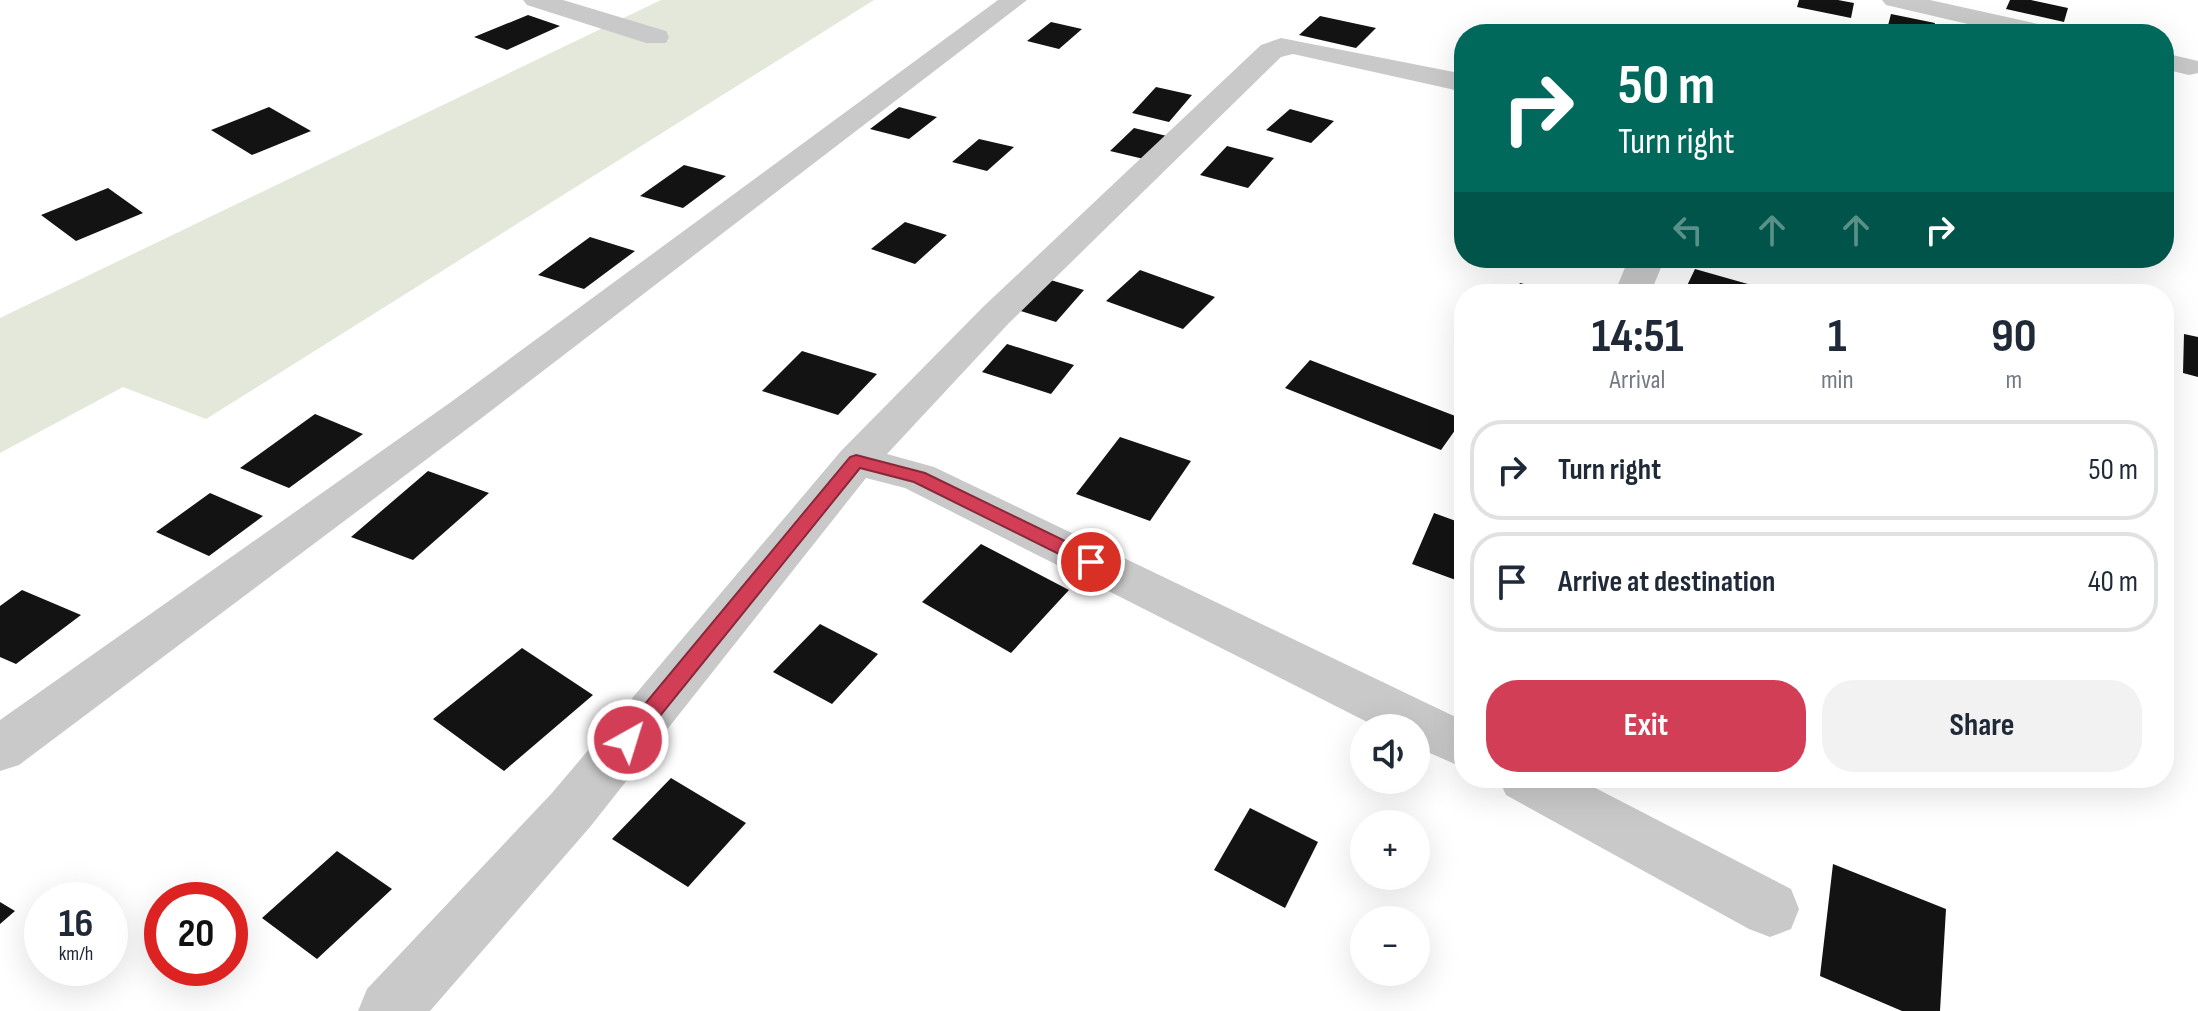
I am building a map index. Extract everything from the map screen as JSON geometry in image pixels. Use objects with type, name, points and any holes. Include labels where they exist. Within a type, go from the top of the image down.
[{"type":"lane","points":[[536,0],[656,37]]},
{"type":"lane","points":[[0,749],[465,411],[1014,0]]},
{"type":"lane","points":[[1895,0],[2002,24]]},
{"type":"lane","points":[[389,1011],[571,810],[856,461],[996,315],[1271,51],[1281,46],[1293,46],[1454,81]]},
{"type":"lane","points":[[856,461],[919,477],[1454,741]]},
{"type":"lane","points":[[1544,788],[1770,909]]},
{"type":"shaded area","points":[[661,0],[874,0],[206,419],[123,387],[0,453],[0,318]]},
{"type":"building","points":[[1799,0],[1854,3],[1851,18],[1797,7]]},
{"type":"building","points":[[2010,0],[2031,0],[2068,8],[2064,22],[2006,9]]},
{"type":"building","points":[[1891,14],[1935,23],[1935,24],[1888,24]]},
{"type":"building","points":[[528,15],[560,26],[507,50],[474,37]]},
{"type":"building","points":[[1320,16],[1376,28],[1356,48],[1299,35]]},
{"type":"building","points":[[1051,22],[1082,29],[1059,49],[1027,41]]},
{"type":"building","points":[[1156,87],[1192,95],[1169,122],[1132,113]]},
{"type":"building","points":[[269,107],[311,131],[252,155],[211,130]]},
{"type":"building","points":[[899,107],[937,117],[909,139],[870,129]]},
{"type":"building","points":[[1290,109],[1334,121],[1311,143],[1266,130]]},
{"type":"building","points":[[1134,128],[1171,137],[1148,160],[1110,151]]},
{"type":"building","points":[[979,139],[1014,147],[987,171],[952,162]]},
{"type":"building","points":[[1227,146],[1274,158],[1248,188],[1200,175]]},
{"type":"building","points":[[684,165],[726,176],[683,208],[640,196]]},
{"type":"building","points":[[108,188],[143,213],[76,241],[41,215]]},
{"type":"building","points":[[905,222],[947,235],[915,264],[871,249]]},
{"type":"building","points":[[590,237],[635,251],[584,289],[538,275]]},
{"type":"building","points":[[1695,269],[1748,284],[1688,284]]},
{"type":"building","points":[[1140,270],[1215,297],[1183,329],[1106,301]]},
{"type":"building","points":[[1044,278],[1084,290],[1056,322],[1014,309]]},
{"type":"building","points":[[2184,334],[2198,337],[2198,377],[2183,373]]},
{"type":"building","points":[[1007,344],[1074,365],[1051,394],[982,372]]},
{"type":"building","points":[[802,351],[877,374],[838,415],[762,391]]},
{"type":"building","points":[[1310,360],[1454,416],[1454,432],[1441,450],[1285,388]]},
{"type":"building","points":[[315,414],[363,434],[289,488],[240,468]]},
{"type":"building","points":[[1120,437],[1191,461],[1150,521],[1076,494]]},
{"type":"building","points":[[428,471],[489,493],[413,560],[351,537]]},
{"type":"building","points":[[210,493],[263,516],[209,556],[156,532]]},
{"type":"building","points":[[1434,513],[1454,520],[1454,579],[1412,564]]},
{"type":"building","points":[[981,544],[1069,590],[1011,653],[922,602]]},
{"type":"building","points":[[22,590],[81,615],[16,664],[0,657],[0,606]]},
{"type":"building","points":[[820,624],[878,654],[832,704],[773,672]]},
{"type":"building","points":[[522,648],[593,695],[504,771],[433,719]]},
{"type":"building","points":[[671,778],[746,823],[688,887],[612,839]]},
{"type":"building","points":[[1250,808],[1318,842],[1285,908],[1214,870]]},
{"type":"building","points":[[337,851],[392,889],[317,959],[262,918]]},
{"type":"building","points":[[1833,864],[1946,909],[1940,1011],[1902,1011],[1820,976]]},
{"type":"building","points":[[0,902],[15,911],[0,924]]},
{"type":"route","points":[[628,740],[856,461],[919,477],[1091,562]]}]
